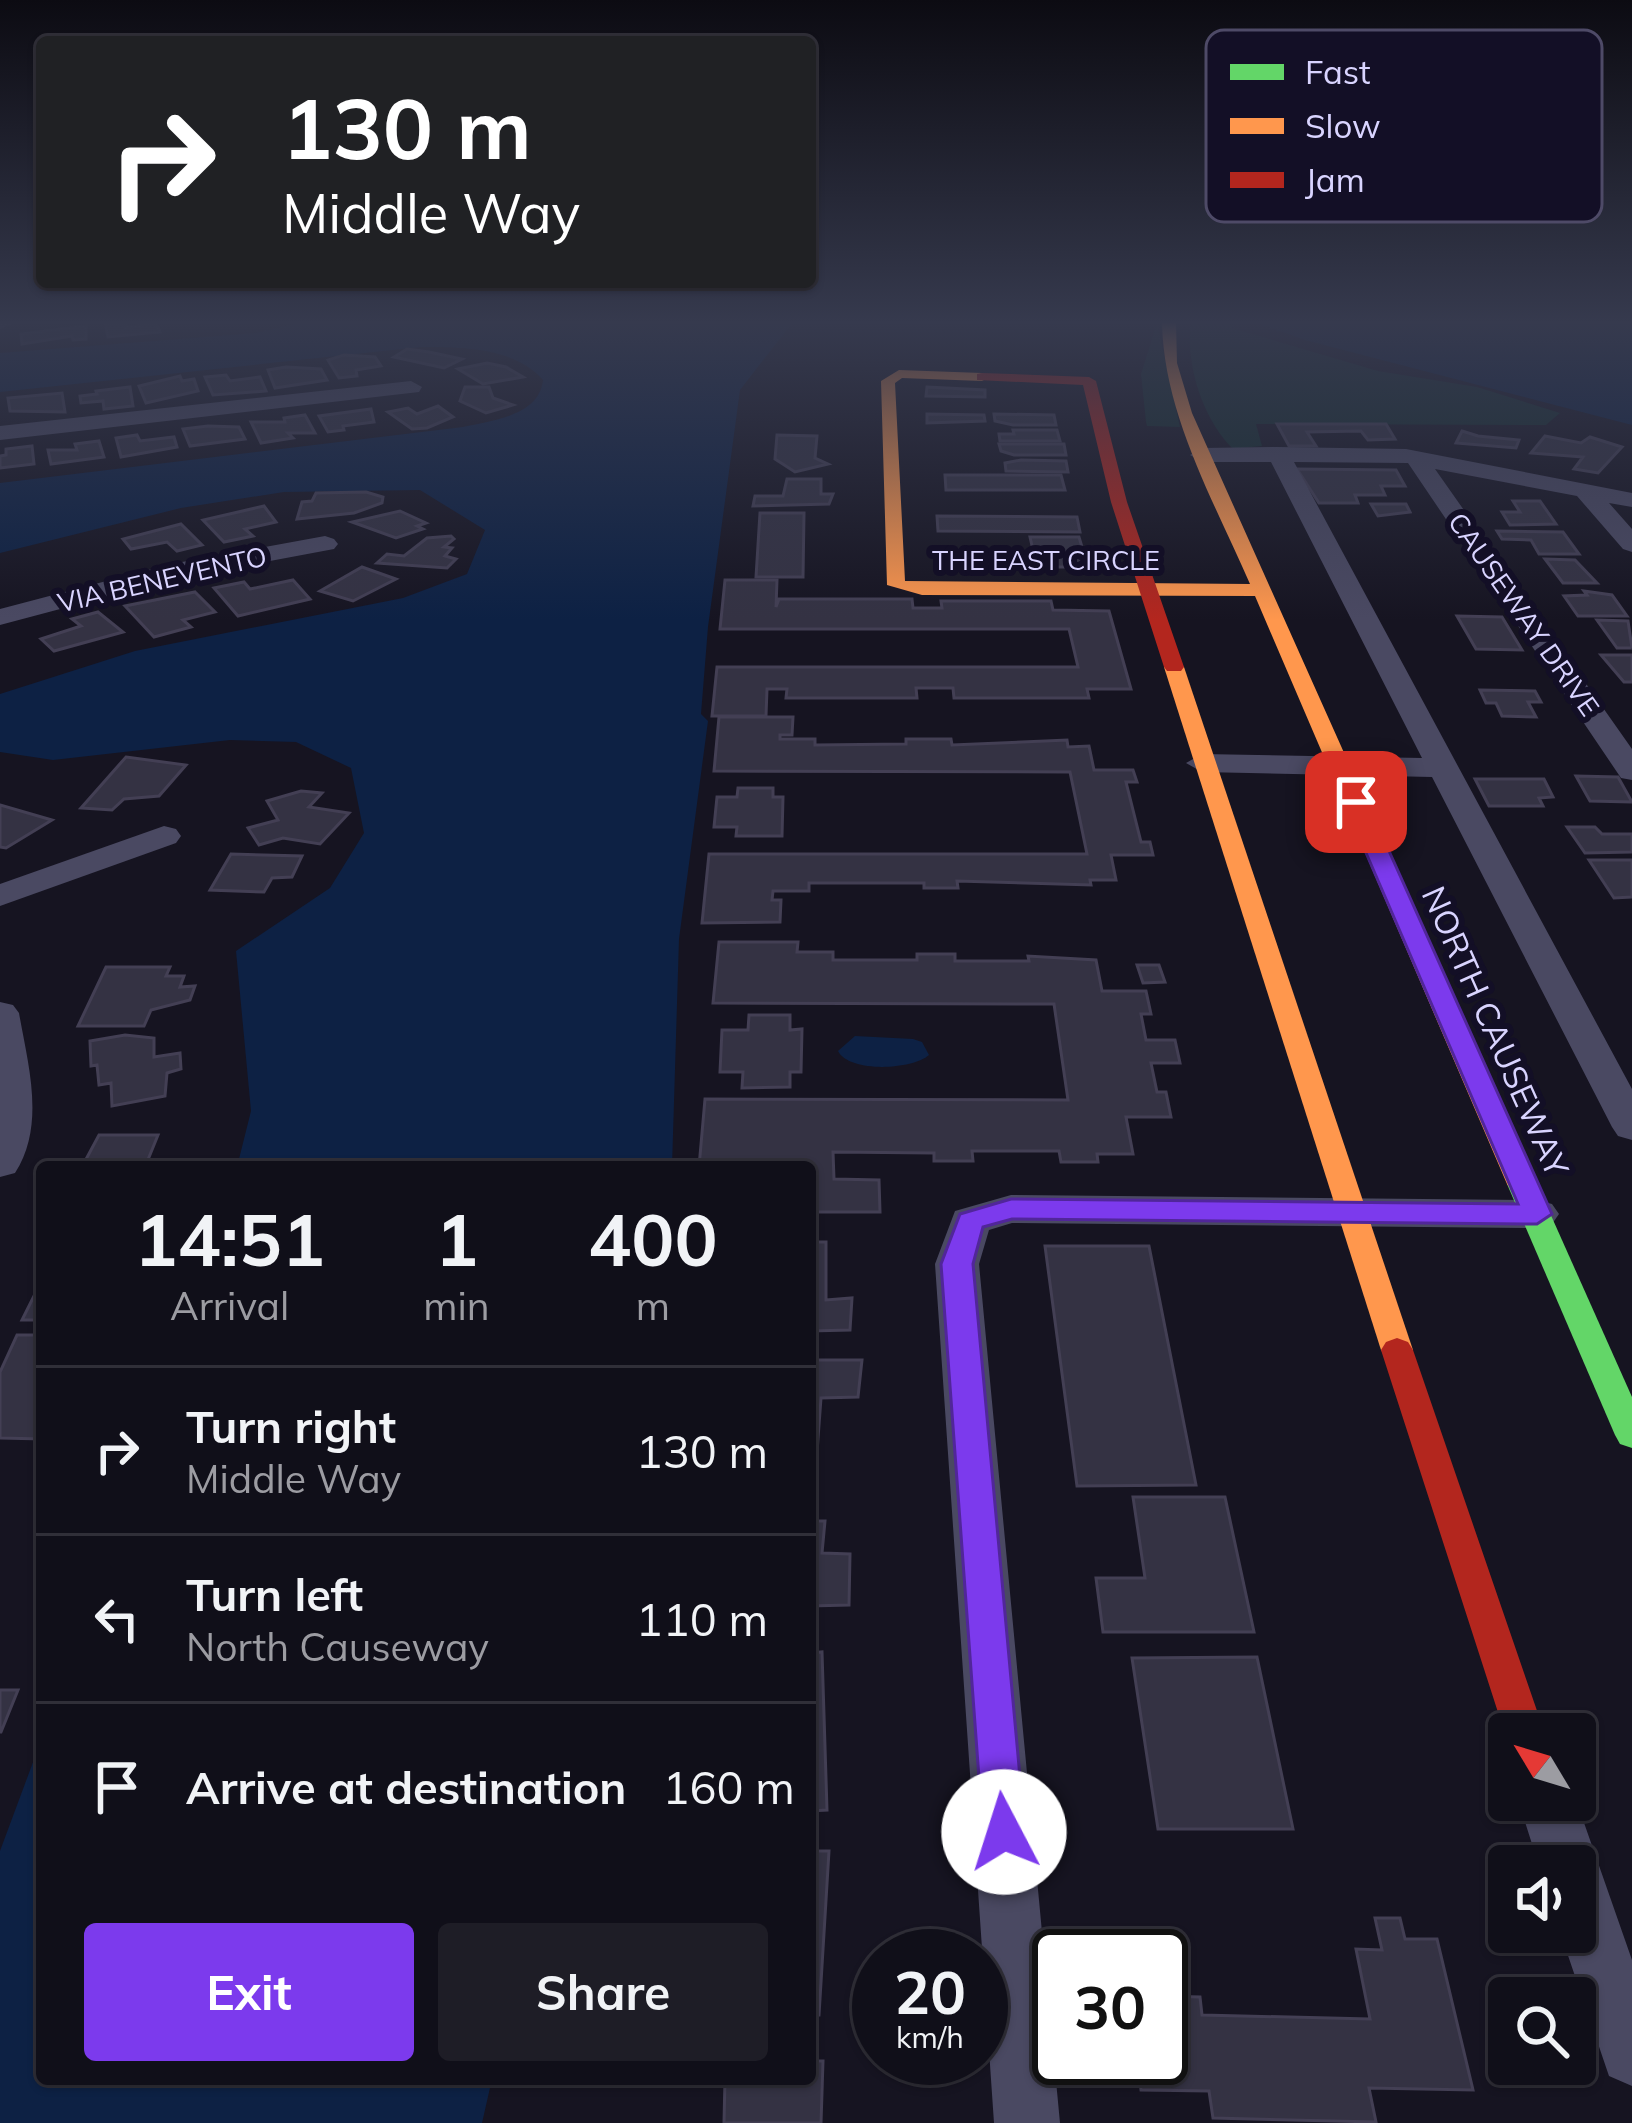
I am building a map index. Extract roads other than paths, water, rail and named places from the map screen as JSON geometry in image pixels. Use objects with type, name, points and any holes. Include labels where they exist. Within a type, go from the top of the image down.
[{"type":"street","points":[[0,433],[98,422]]},
{"type":"street","name":"THE EAST CIRCLE","points":[[892,422],[896,585],[922,589],[1262,590]]},
{"type":"street","name":"THE EAST CIRCLE","points":[[1099,422],[1119,502],[1152,591]]},
{"type":"street","name":"NORTH CAUSEWAY","points":[[1189,422],[1632,1435]]},
{"type":"street","points":[[1278,454],[1632,1126]]},
{"type":"street","points":[[1202,455],[1416,458],[1632,500]]},
{"type":"street","name":"CAUSEWAY DRIVE","points":[[1416,458],[1632,771]]},
{"type":"street","points":[[1585,490],[1632,544]]},
{"type":"street","name":"VIA BENEVENTO","points":[[0,617],[171,572],[325,544]]},
{"type":"street","points":[[1152,591],[1202,763],[1518,1713]]},
{"type":"street","points":[[1202,763],[1443,768]]},
{"type":"street","points":[[0,896],[164,836]]},
{"type":"street","points":[[0,1012],[15,1104],[0,1164]]},
{"type":"street","points":[[1027,2123],[957,1264],[970,1221],[1011,1209],[1537,1214]]},
{"type":"street","points":[[1596,1946],[1632,2053]]},
{"type":"water","points":[[486,422],[736,422],[708,627],[701,714],[708,721],[679,939],[672,1161],[238,1161],[251,1111],[236,951],[330,888],[364,833],[351,768],[296,742],[230,740],[53,760],[0,752],[0,694],[135,651],[403,598],[467,574],[485,530],[420,490],[284,492],[181,508],[0,553],[0,483]]},
{"type":"water","points":[[855,1036],[913,1039],[922,1042],[929,1055],[896,1066],[854,1063],[838,1051]]},
{"type":"water","points":[[36,1754],[36,2085],[491,2085],[482,2123],[0,2123],[0,1851]]}]
